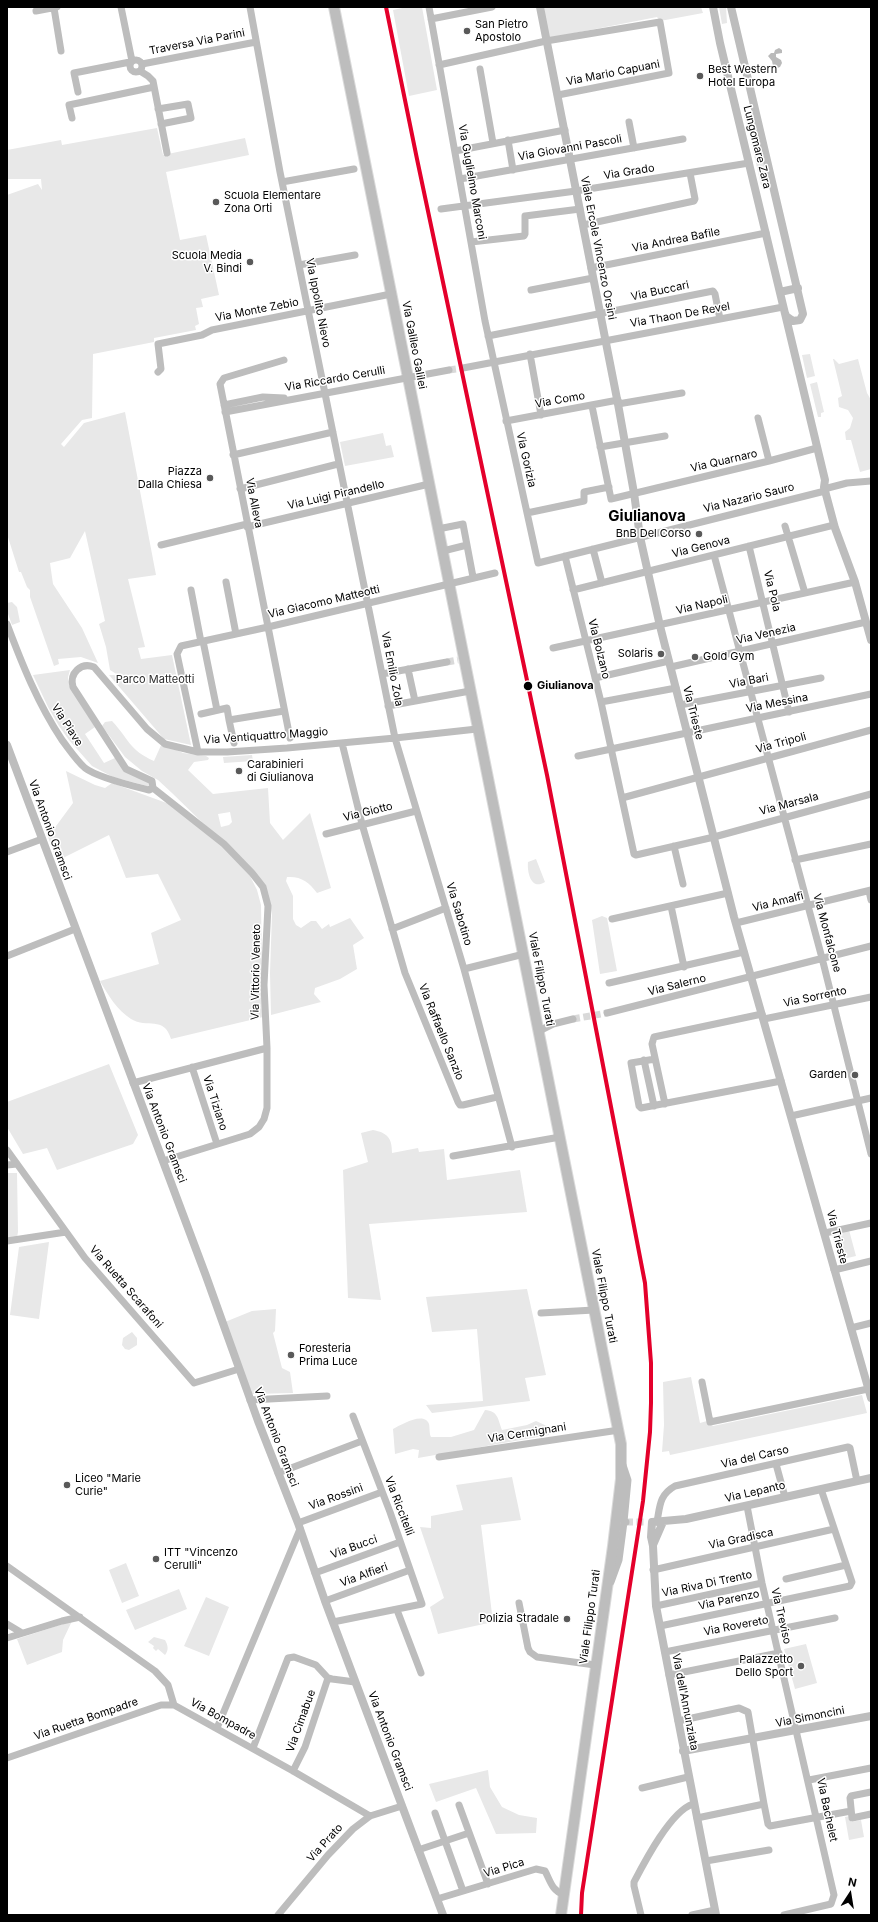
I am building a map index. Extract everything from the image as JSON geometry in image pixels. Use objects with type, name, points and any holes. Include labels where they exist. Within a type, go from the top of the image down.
[{"type":"main road","name":"Via Galileo Galilei","points":[[334,7],[359,168],[392,294],[443,551],[461,659],[470,690]]},
{"type":"main road","name":"Viale Filippo Turati","points":[[470,690],[619,1430],[621,1460],[620,1487],[561,1915]]},
{"type":"street","points":[[36,11],[55,7],[62,51]]},
{"type":"street","points":[[78,92],[74,73],[131,62],[138,60],[141,67],[132,72],[130,68],[131,62],[122,7]]},
{"type":"street","name":"Via Ippolito Nievo","points":[[250,7],[282,182],[367,603]]},
{"type":"street","name":"Via Guglielmo Marconi","points":[[429,7],[493,361]]},
{"type":"street","points":[[431,19],[492,7]]},
{"type":"street","name":"Viale Ercole Vincenzo Orsini","points":[[540,7],[618,402],[640,534]]},
{"type":"street","name":"Lungomare Zara","points":[[713,7],[720,43],[825,480],[825,490],[834,525],[855,582],[871,640]]},
{"type":"street","name":"Lungomare Zara","points":[[731,7],[803,314],[800,320],[793,321],[790,326],[790,334]]},
{"type":"street","name":"Via Mario Capuani","points":[[546,41],[658,21],[660,22],[670,70],[667,73],[558,95]]},
{"type":"street","points":[[439,65],[546,41]]},
{"type":"street","name":"Traversa Via Parini","points":[[167,153],[154,87],[150,78],[141,67],[256,42]]},
{"type":"street","points":[[480,69],[493,143]]},
{"type":"street","points":[[72,118],[69,105],[154,87]]},
{"type":"street","points":[[158,109],[188,104],[191,118],[161,124]]},
{"type":"street","points":[[629,122],[634,148]]},
{"type":"street","points":[[455,151],[565,130]]},
{"type":"street","name":"Via Giovanni Pascoli","points":[[460,179],[683,139]]},
{"type":"street","points":[[508,140],[513,170]]},
{"type":"street","name":"Via Grado","points":[[441,209],[576,191],[749,163]]},
{"type":"street","points":[[282,182],[359,168]]},
{"type":"street","points":[[583,225],[694,202],[695,199],[690,173]]},
{"type":"street","points":[[472,242],[524,236],[524,216],[580,209]]},
{"type":"street","name":"Via Andrea Bafile","points":[[591,268],[766,233]]},
{"type":"street","points":[[299,265],[355,255]]},
{"type":"street","points":[[531,290],[593,278]]},
{"type":"street","points":[[780,292],[798,288]]},
{"type":"street","name":"Via Buccari","points":[[488,336],[600,315],[713,291],[715,294],[720,319]]},
{"type":"street","name":"Via Monte Zebio","points":[[158,372],[161,369],[158,344],[202,335],[212,330],[392,294]]},
{"type":"street","points":[[784,309],[786,316],[793,321]]},
{"type":"street","name":"Via Thaon De Revel","points":[[462,368],[605,340],[784,309]]},
{"type":"street","points":[[530,354],[541,415]]},
{"type":"street","name":"Via Alleva","points":[[284,360],[224,378],[220,384],[290,738]]},
{"type":"street","name":"Via Gorizia","points":[[493,361],[538,563]]},
{"type":"street","name":"Via Riccardo Cerulli","points":[[224,408],[263,397],[274,396],[290,398],[449,370]]},
{"type":"street","name":"Via Como","points":[[506,422],[592,406],[682,393]]},
{"type":"street","points":[[527,513],[584,501],[584,492],[609,487],[592,406]]},
{"type":"street","points":[[758,418],[769,461]]},
{"type":"street","points":[[233,455],[333,432]]},
{"type":"street","points":[[600,447],[665,436]]},
{"type":"street","name":"Via Quarnaro","points":[[609,487],[611,498],[769,461],[817,448]]},
{"type":"street","points":[[240,489],[338,464]]},
{"type":"street","points":[[825,490],[847,483],[871,480]]},
{"type":"street","name":"Via Luigi Pirandello","points":[[160,545],[429,484]]},
{"type":"street","name":"Via Nazario Sauro","points":[[538,563],[593,549],[640,534],[825,490]]},
{"type":"street","points":[[438,529],[463,524],[473,577]]},
{"type":"street","name":"Via Genova","points":[[573,590],[834,525]]},
{"type":"street","points":[[785,526],[805,593]]},
{"type":"street","name":"Via Trieste","points":[[640,534],[660,626],[736,923],[871,1398]]},
{"type":"street","points":[[443,551],[467,545]]},
{"type":"street","name":"Via Pola","points":[[749,546],[789,712]]},
{"type":"street","points":[[593,549],[602,583]]},
{"type":"street","name":"Via Monfalcone","points":[[714,555],[741,651],[822,958],[871,1154]]},
{"type":"street","name":"Via Bolzano","points":[[565,556],[601,702],[630,838],[634,854],[636,855]]},
{"type":"street","points":[[449,583],[495,573]]},
{"type":"street","points":[[226,582],[236,634]]},
{"type":"street","name":"Via Napoli","points":[[553,648],[660,626],[855,582]]},
{"type":"street","name":"Via Giacomo Matteotti","points":[[198,752],[177,654],[181,646],[268,627],[449,583]]},
{"type":"street","points":[[191,590],[217,710]]},
{"type":"street","name":"Via Emilio Zola","points":[[367,603],[395,738]]},
{"type":"street","name":"Via Venezia","points":[[595,678],[741,651],[866,622]]},
{"type":"street","name":"Via Piave","points":[[7,624],[27,676],[49,721],[72,753],[86,769],[136,787],[149,790],[154,788]]},
{"type":"street","points":[[382,674],[447,662]]},
{"type":"street","name":"Via Ventiquattro Maggio","points":[[154,788],[152,781],[126,769],[73,687],[72,679],[78,669],[86,665],[94,667],[147,729],[165,744],[198,752],[227,752],[395,738],[477,728]]},
{"type":"street","points":[[408,669],[415,701]]},
{"type":"street","name":"Via Bari","points":[[680,706],[821,678]]},
{"type":"street","points":[[601,702],[676,688]]},
{"type":"street","points":[[388,706],[446,696],[470,690]]},
{"type":"street","name":"Via Messina","points":[[687,732],[871,694]]},
{"type":"street","points":[[201,714],[226,708],[234,743]]},
{"type":"street","points":[[229,720],[284,711]]},
{"type":"street","name":"Via Tripoli","points":[[622,798],[871,730]]},
{"type":"street","points":[[578,756],[687,732]]},
{"type":"street","name":"Via Sabotino","points":[[395,738],[464,969],[497,1097],[512,1147]]},
{"type":"street","name":"Via Raffaello Sanzio","points":[[342,742],[362,824],[405,973],[460,1105],[497,1097]]},
{"type":"street","name":"Via Antonio Gramsci","points":[[7,745],[443,1915]]},
{"type":"street","name":"Via Vittorio Veneto","points":[[154,788],[224,844],[252,872],[263,887],[268,906],[264,986],[267,1048],[267,1108],[264,1119],[259,1127],[250,1134],[163,1161]]},
{"type":"street","name":"Via Marsala","points":[[636,855],[714,837],[871,794]]},
{"type":"street","name":"Via Giotto","points":[[326,834],[416,811]]},
{"type":"street","points":[[7,852],[42,839]]},
{"type":"street","points":[[795,860],[871,844]]},
{"type":"street","points":[[674,846],[683,884]]},
{"type":"street","points":[[870,891],[871,900]]},
{"type":"street","name":"Via Amalfi","points":[[736,923],[870,891]]},
{"type":"street","points":[[612,919],[728,893]]},
{"type":"street","points":[[671,906],[684,967]]},
{"type":"street","points":[[392,929],[446,908]]},
{"type":"street","points":[[7,956],[75,929]]},
{"type":"street","name":"Via Salerno","points":[[607,1013],[871,946]]},
{"type":"street","points":[[609,983],[744,952]]},
{"type":"street","points":[[464,969],[524,954]]},
{"type":"street","name":"Via Sorrento","points":[[763,1017],[871,997]]},
{"type":"street","points":[[665,1104],[652,1039],[658,1035],[763,1017]]},
{"type":"street","points":[[538,1026],[573,1020]]},
{"type":"street","points":[[133,1083],[267,1048]]},
{"type":"street","points":[[655,1059],[631,1063],[639,1106],[643,1108],[781,1081]]},
{"type":"street","points":[[644,1060],[654,1106]]},
{"type":"street","name":"Via Tiziano","points":[[192,1067],[217,1144]]},
{"type":"street","points":[[791,1116],[871,1098]]},
{"type":"street","points":[[453,1156],[512,1147],[560,1137]]},
{"type":"street","name":"Via Ruetta Scarafoni","points":[[7,1150],[86,1258],[194,1383],[239,1369]]},
{"type":"street","points":[[7,1165],[17,1164]]},
{"type":"street","points":[[825,1233],[871,1223]]},
{"type":"street","points":[[7,1241],[66,1232]]},
{"type":"street","points":[[834,1270],[871,1261]]},
{"type":"street","points":[[541,1313],[594,1310]]},
{"type":"street","points":[[851,1328],[871,1324]]},
{"type":"street","points":[[702,1382],[710,1422],[868,1389]]},
{"type":"street","points":[[250,1400],[327,1396]]},
{"type":"street","name":"Via Riccitelli","points":[[353,1416],[422,1604],[397,1610]]},
{"type":"street","name":"Via Cermignani","points":[[439,1457],[619,1430]]},
{"type":"street","points":[[278,1473],[362,1441]]},
{"type":"street","name":"Via del Carso","points":[[654,1522],[662,1496],[667,1490],[675,1486],[848,1447],[850,1448],[857,1480]]},
{"type":"street","points":[[606,1596],[619,1560],[625,1522],[628,1480],[621,1460]]},
{"type":"street","points":[[776,1464],[785,1497]]},
{"type":"street","name":"Via Lepanto","points":[[654,1522],[747,1506],[871,1478]]},
{"type":"street","points":[[786,1579],[846,1565],[821,1489]]},
{"type":"street","name":"Via Rossini","points":[[299,1526],[382,1492]]},
{"type":"street","name":"Via Treviso","points":[[747,1506],[762,1583],[797,1730]]},
{"type":"street","name":"Via dell'Annunziata","points":[[654,1522],[651,1537],[653,1546],[656,1606],[693,1804],[716,1912]]},
{"type":"street","points":[[216,1728],[299,1526]]},
{"type":"street","name":"Via Gradisca","points":[[653,1570],[834,1530]]},
{"type":"street","name":"Via Bucci","points":[[315,1572],[400,1542]]},
{"type":"street","name":"Via Parenzo","points":[[660,1626],[850,1586],[852,1582],[846,1565]]},
{"type":"street","name":"Via Bompadre","points":[[7,1566],[80,1617],[160,1676],[168,1685],[174,1705],[294,1771],[370,1816]]},
{"type":"street","name":"Via Alfieri","points":[[325,1601],[410,1570]]},
{"type":"street","name":"Via Riva Di Trento","points":[[656,1606],[762,1583]]},
{"type":"street","points":[[519,1603],[528,1648],[532,1654],[595,1666]]},
{"type":"street","points":[[333,1622],[397,1610],[421,1673]]},
{"type":"street","points":[[7,1638],[80,1617]]},
{"type":"street","name":"Via Rovereto","points":[[665,1652],[835,1618]]},
{"type":"street","points":[[7,1624],[22,1634]]},
{"type":"street","points":[[670,1675],[779,1653]]},
{"type":"street","points":[[253,1748],[288,1658],[294,1657],[316,1665],[328,1678],[356,1682]]},
{"type":"street","name":"Via Cimabue","points":[[294,1771],[305,1747],[328,1678]]},
{"type":"street","name":"Via Ruetta Bompadre","points":[[7,1758],[161,1705],[174,1705]]},
{"type":"street","points":[[678,1720],[739,1708],[745,1709],[748,1712],[764,1804],[768,1824],[770,1826],[851,1811]]},
{"type":"street","name":"Via Simoncini","points":[[684,1751],[871,1716]]},
{"type":"street","name":"Via Bachelet","points":[[784,1915],[831,1904],[834,1895],[797,1730]]},
{"type":"street","points":[[809,1780],[871,1768]]},
{"type":"street","points":[[642,1788],[688,1777]]},
{"type":"street","points":[[871,1792],[851,1796],[852,1818],[871,1814]]},
{"type":"street","points":[[641,1915],[634,1882],[675,1815],[687,1806],[693,1804]]},
{"type":"street","points":[[696,1818],[764,1804]]},
{"type":"street","points":[[459,1805],[488,1884]]},
{"type":"street","name":"Via Prato","points":[[278,1915],[328,1855],[352,1830],[370,1816],[402,1806]]},
{"type":"street","points":[[435,1813],[463,1891]]},
{"type":"street","points":[[418,1850],[446,1842],[469,1833]]},
{"type":"street","points":[[706,1861],[769,1850]]},
{"type":"street","name":"Via Pica","points":[[437,1899],[540,1869],[544,1871],[554,1889],[563,1894]]},
{"type":"street","points":[[692,1915],[716,1912]]},
{"type":"green space","points":[[407,7],[422,7],[437,90],[409,96],[393,10]]},
{"type":"green space","points":[[542,7],[701,7],[703,13],[660,21],[657,17],[549,38]]},
{"type":"green space","points":[[719,7],[726,7],[727,23],[722,24]]},
{"type":"green space","points":[[748,114],[750,120],[754,119],[756,128],[748,131],[744,115]]},
{"type":"green space","name":"Parco Matteotti","points":[[157,128],[163,155],[245,138],[249,155],[166,172],[180,240],[206,235],[219,295],[201,299],[203,307],[196,308],[199,324],[195,326],[196,330],[154,338],[154,342],[93,354],[92,418],[82,420],[61,444],[64,447],[84,423],[125,412],[156,575],[128,579],[145,647],[138,648],[141,659],[172,655],[191,745],[164,739],[109,675],[114,675],[127,683],[131,682],[130,677],[126,680],[110,670],[106,647],[99,624],[105,621],[85,531],[70,558],[50,563],[53,584],[82,628],[98,663],[81,657],[58,659],[59,664],[54,666],[30,597],[30,590],[27,587],[21,572],[19,572],[7,534],[7,195],[38,184],[42,190],[41,179],[7,179],[7,150],[61,140],[62,145]]},
{"type":"green space","points":[[757,132],[769,183],[761,185],[749,133]]},
{"type":"green space","points":[[810,354],[815,376],[807,378],[802,355]]},
{"type":"green space","points":[[833,359],[839,364],[858,359],[867,393],[871,400],[871,469],[860,472],[851,440],[846,440],[845,432],[850,428],[853,418],[848,410],[839,407],[838,398],[842,396]]},
{"type":"green space","points":[[817,382],[824,412],[821,413],[821,417],[818,417],[810,384]]},
{"type":"green space","points":[[383,433],[386,446],[391,445],[394,457],[345,466],[340,442]]},
{"type":"green space","points":[[12,602],[17,607],[20,622],[12,625],[7,611],[7,603]]},
{"type":"green space","points":[[70,670],[68,677],[69,685],[95,727],[85,734],[104,763],[115,758],[151,784],[151,787],[113,777],[92,766],[59,726],[33,675]]},
{"type":"green space","points":[[112,721],[139,753],[154,761],[162,743],[183,753],[206,756],[209,758],[208,760],[194,762],[188,770],[213,794],[268,788],[270,823],[283,840],[310,813],[331,888],[317,893],[304,880],[287,877],[286,881],[293,896],[293,919],[296,925],[301,928],[311,921],[316,921],[322,929],[329,924],[330,927],[350,918],[364,938],[353,945],[357,969],[340,979],[315,988],[314,994],[321,1002],[271,1015],[270,973],[272,914],[268,893],[253,872],[172,793],[158,780],[142,771],[125,757],[102,726],[105,722]],"holes":[[[230,812],[232,822],[229,825],[221,827],[218,814]]]},
{"type":"green space","points":[[252,755],[253,761],[224,763],[223,757]]},
{"type":"green space","points":[[66,771],[95,785],[105,788],[112,783],[172,805],[223,845],[249,874],[257,890],[261,905],[263,1017],[171,1039],[164,1027],[137,1022],[121,1011],[113,1002],[100,981],[159,964],[151,933],[181,920],[158,874],[126,878],[109,835],[57,861],[48,837],[73,803]]},
{"type":"green space","points":[[536,859],[545,882],[540,884],[533,882],[528,871],[528,862]]},
{"type":"green space","points":[[602,916],[607,918],[617,971],[600,974],[592,920]]},
{"type":"green space","points":[[109,1064],[138,1135],[133,1144],[57,1170],[47,1148],[23,1154],[7,1127],[7,1102]]},
{"type":"green space","points":[[373,1130],[385,1134],[390,1139],[392,1153],[418,1148],[419,1152],[444,1149],[447,1180],[520,1170],[527,1212],[369,1224],[381,1300],[348,1298],[343,1170],[368,1162],[361,1133]]},
{"type":"green space","points":[[7,1173],[17,1173],[18,1232],[17,1237],[7,1239]]},
{"type":"green space","points":[[849,1230],[856,1256],[839,1260],[832,1235]]},
{"type":"green space","points":[[49,1242],[39,1319],[10,1315],[19,1247]]},
{"type":"green space","points":[[527,1289],[546,1375],[525,1378],[530,1401],[432,1413],[426,1405],[483,1401],[477,1329],[432,1332],[426,1297]]},
{"type":"green space","points":[[276,1309],[275,1331],[273,1333],[282,1368],[290,1372],[293,1393],[252,1394],[225,1322],[252,1311]]},
{"type":"green space","points":[[132,1332],[137,1338],[137,1345],[129,1350],[125,1349],[122,1345],[123,1338]]},
{"type":"green space","points":[[691,1377],[700,1423],[707,1421],[713,1426],[862,1395],[867,1413],[670,1455],[669,1451],[662,1452],[664,1425],[663,1382]]},
{"type":"green space","points":[[485,1410],[493,1412],[497,1416],[502,1430],[527,1425],[536,1421],[549,1427],[549,1435],[418,1458],[419,1450],[413,1449],[395,1454],[393,1429],[401,1425],[412,1420],[422,1419],[426,1420],[429,1424],[431,1437],[451,1437],[474,1430]]},
{"type":"green space","points":[[512,1477],[521,1520],[481,1525],[493,1622],[438,1634],[430,1607],[444,1598],[420,1527],[431,1528],[431,1516],[463,1510],[456,1485]]},
{"type":"green space","points":[[126,1563],[139,1596],[122,1603],[109,1570]]},
{"type":"green space","points":[[179,1589],[187,1609],[135,1630],[126,1610]]},
{"type":"green space","points":[[206,1597],[229,1607],[209,1656],[184,1646]]},
{"type":"green space","points":[[72,1621],[63,1640],[62,1652],[27,1665],[17,1639]]},
{"type":"green space","points":[[154,1637],[165,1640],[168,1648],[165,1655],[158,1649],[156,1651],[153,1648],[154,1646],[148,1642]]},
{"type":"green space","name":"Palazzetto Dello Sport","points":[[806,1644],[817,1683],[795,1689],[784,1649]]},
{"type":"green space","points":[[488,1770],[490,1787],[502,1807],[519,1815],[537,1818],[536,1833],[496,1834],[476,1788],[436,1802],[429,1784]]},
{"type":"green space","points":[[850,1816],[851,1822],[861,1820],[864,1837],[849,1840],[845,1817]]},
{"type":"shaded area","points":[[779,48],[782,50],[782,53],[776,54],[776,57],[781,60],[782,63],[780,67],[777,68],[773,66],[772,61],[768,56]]},
{"type":"tunnel","points":[[449,370],[463,368]]},
{"type":"tunnel","points":[[447,662],[458,660]]},
{"type":"tunnel","points":[[573,1019],[607,1013]]},
{"type":"tunnel","points":[[626,1522],[645,1522]]},
{"type":"transit line","points":[[386,7],[547,775],[645,1283],[651,1363],[650,1432],[643,1501],[582,1893],[581,1915]]},
{"type":"place","name":"San Pietro Apostolo","points":[[467,31]]},
{"type":"place","name":"Best Western Hotel Europa","points":[[700,76]]},
{"type":"place","name":"Scuola Elementare Zona Orti","points":[[216,202]]},
{"type":"place","name":"Scuola Media V. Bindi","points":[[250,262]]},
{"type":"place","name":"Piazza Dalla Chiesa","points":[[210,478]]},
{"type":"place","name":"BnB Del Corso","points":[[699,534]]},
{"type":"place","name":"Solaris","points":[[661,654]]},
{"type":"place","name":"Gold Gym","points":[[695,657]]},
{"type":"place","name":"Giulianova","points":[[528,686]]},
{"type":"place","name":"Carabinieri di Giulianova","points":[[239,771]]},
{"type":"place","name":"Garden","points":[[855,1075]]},
{"type":"place","name":"Foresteria Prima Luce","points":[[291,1355]]},
{"type":"place","name":"Liceo \"Marie Curie\"","points":[[67,1485]]},
{"type":"place","name":"ITT \"Vincenzo Cerulli\"","points":[[156,1559]]},
{"type":"place","name":"Polizia Stradale","points":[[567,1619]]},
{"type":"place","name":"Palazzetto Dello Sport","points":[[801,1666]]},
{"type":"district","name":"Giulianova","points":[[647,516]]}]
